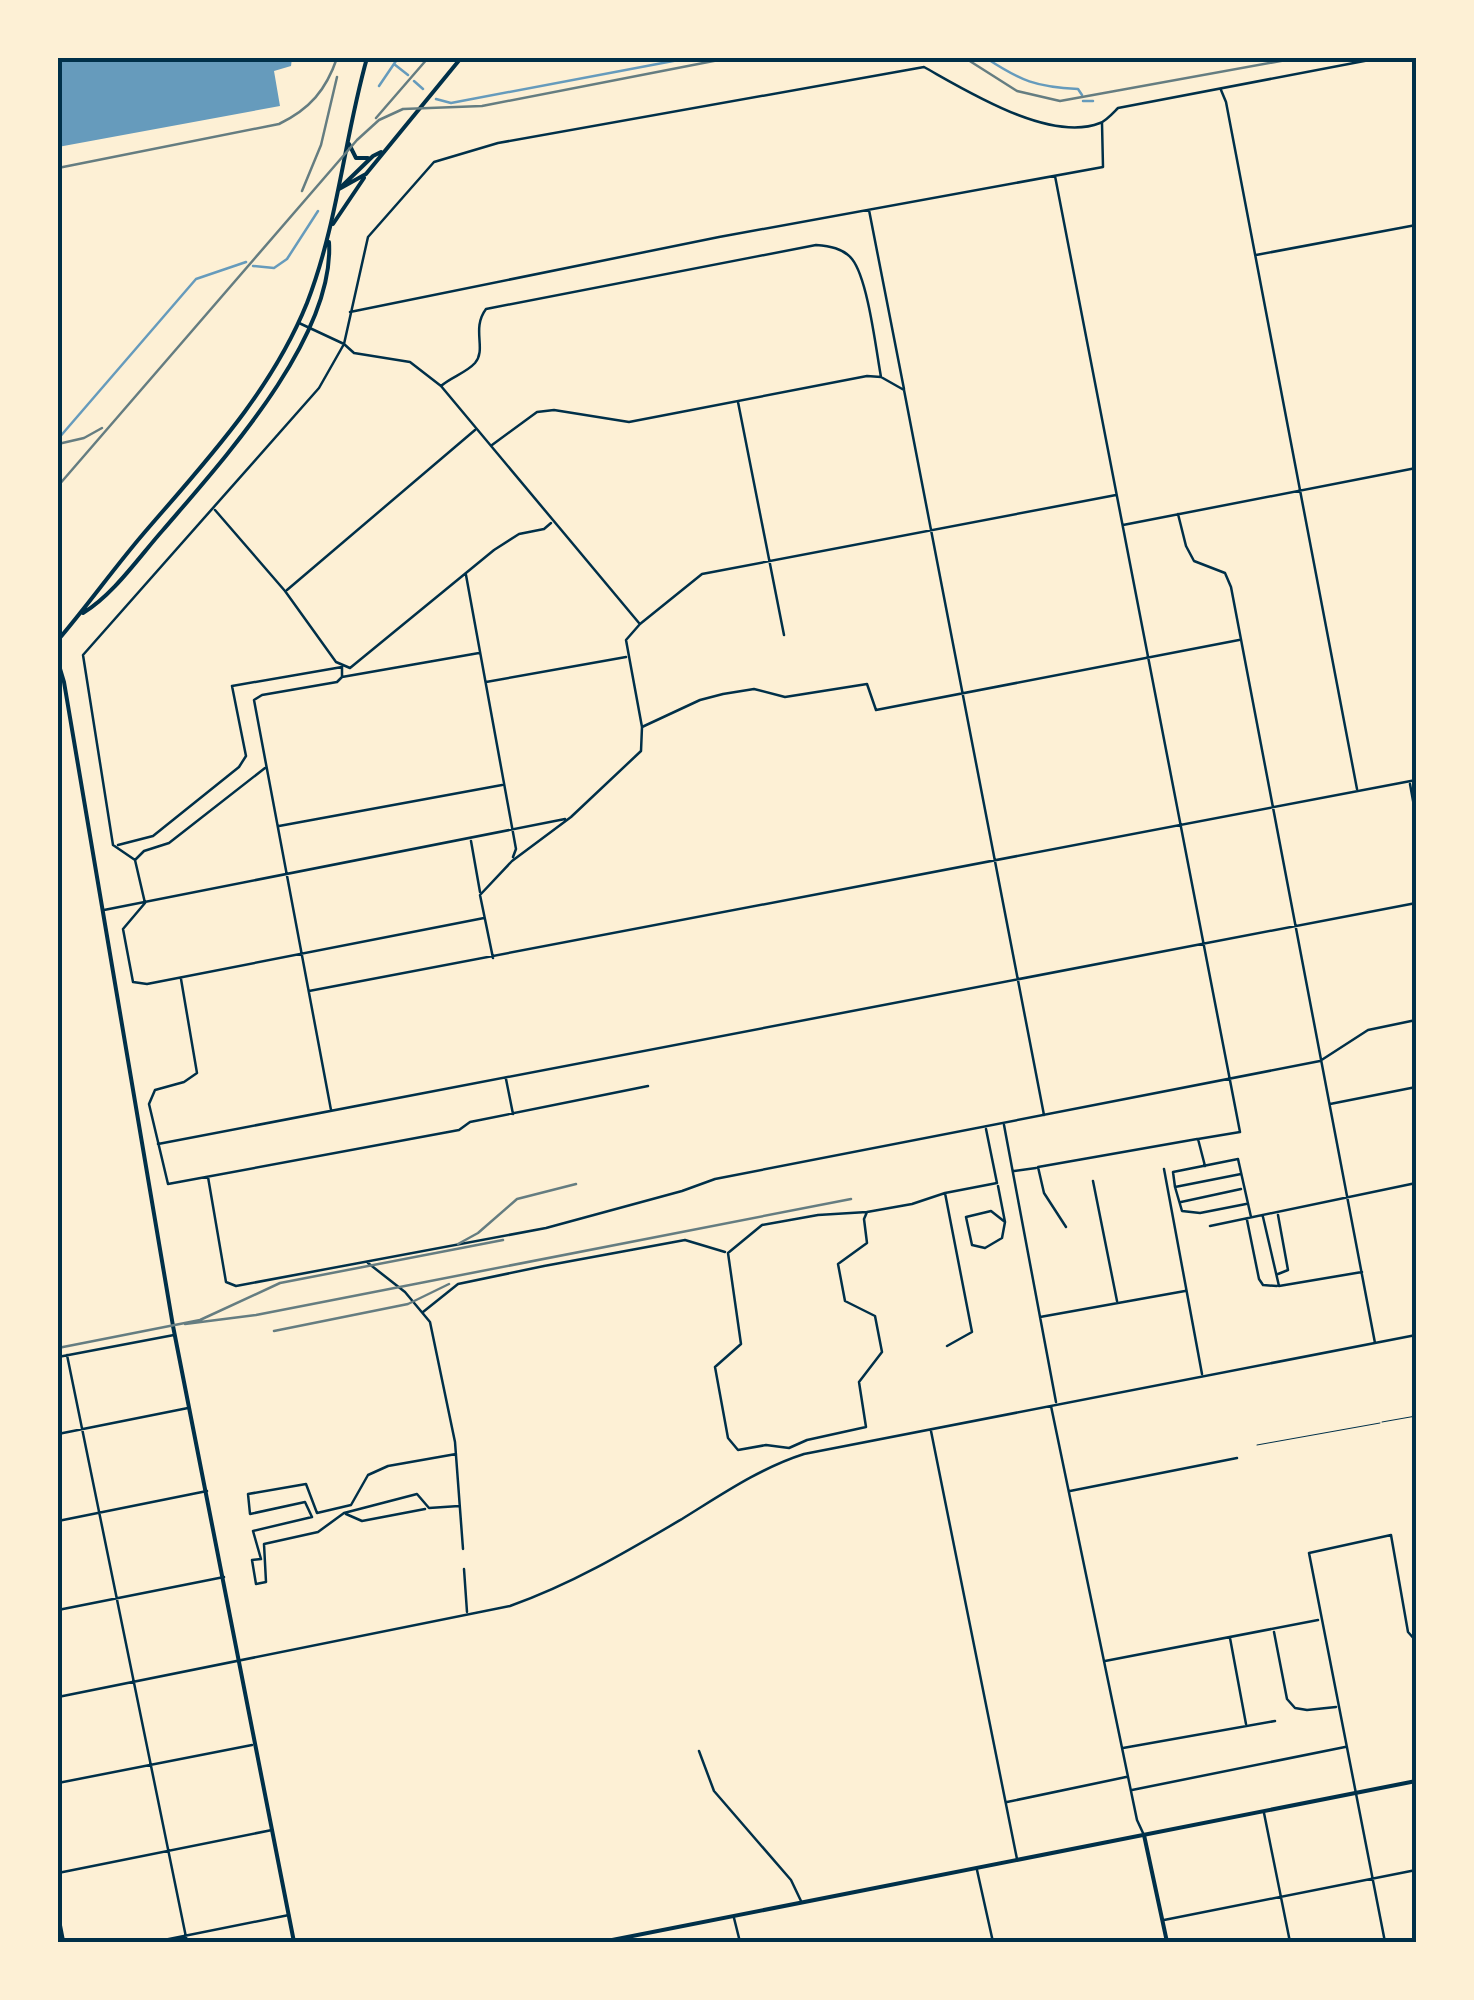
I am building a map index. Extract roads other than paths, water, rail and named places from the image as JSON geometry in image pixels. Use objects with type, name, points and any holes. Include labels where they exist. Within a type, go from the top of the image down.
[{"type":"main road","points":[[58,640],[246,412],[276,366],[298,323],[329,240],[367,58]]},
{"type":"main road","points":[[333,224],[381,152],[461,58]]},
{"type":"main road","points":[[348,139],[350,152],[356,158],[365,160],[381,152]]},
{"type":"main road","points":[[339,189],[373,156]]},
{"type":"main road","points":[[339,189],[366,174]]},
{"type":"main road","points":[[79,616],[96,605],[250,428],[308,328],[330,258],[329,240]]},
{"type":"main road","points":[[58,662],[104,910],[174,1335],[208,1491],[294,1942]]},
{"type":"main road","points":[[602,1942],[633,1939],[1416,1781]]},
{"type":"main road","points":[[1144,1835],[1167,1942]]},
{"type":"street","points":[[144,903],[134,860],[113,845],[83,655],[320,388],[344,344],[348,312],[368,237],[434,162],[498,143],[924,66],[987,102],[1072,128],[1102,123],[1118,108],[1380,58]]},
{"type":"street","points":[[1220,90],[1226,102],[1357,790]]},
{"type":"street","points":[[348,312],[719,237],[1103,167],[1102,123]]},
{"type":"street","points":[[1012,1172],[1240,1132],[1056,176]]},
{"type":"street","points":[[870,210],[1044,1116]]},
{"type":"street","points":[[1254,256],[1416,225]]},
{"type":"street","points":[[441,386],[476,362],[480,354],[477,329],[486,310],[816,245],[834,247],[852,258],[862,278],[881,377]]},
{"type":"street","points":[[298,323],[344,344],[354,353],[410,362],[441,386],[640,624]]},
{"type":"street","points":[[490,446],[537,412],[554,410],[629,422],[867,376],[881,377],[904,390]]},
{"type":"street","points":[[737,401],[784,634]]},
{"type":"street","points":[[286,591],[476,429]]},
{"type":"street","points":[[1123,525],[1416,468]]},
{"type":"street","points":[[480,895],[512,861],[571,818],[641,751],[642,727],[626,640],[702,574],[1118,495]]},
{"type":"street","points":[[214,508],[286,591],[342,667],[342,678]]},
{"type":"street","points":[[1178,514],[1194,561],[1226,574],[1231,586],[1375,1343]]},
{"type":"street","points":[[113,845],[135,844],[153,836],[239,766],[246,756],[232,686],[358,664],[519,534],[544,529],[552,522]]},
{"type":"street","points":[[466,574],[516,848],[512,861]]},
{"type":"street","points":[[642,727],[700,700],[754,689],[785,697],[867,684],[876,710],[1241,640]]},
{"type":"street","points":[[331,1111],[254,700],[342,678],[479,653]]},
{"type":"street","points":[[486,682],[628,656]]},
{"type":"street","points":[[134,860],[169,842],[266,768]]},
{"type":"street","points":[[310,992],[1416,780]]},
{"type":"street","points":[[1410,782],[1416,816]]},
{"type":"street","points":[[278,826],[504,785]]},
{"type":"street","points":[[104,910],[571,818]]},
{"type":"street","points":[[471,839],[492,958]]},
{"type":"street","points":[[144,903],[122,928],[133,982],[147,984],[484,918]]},
{"type":"street","points":[[158,1144],[1416,903]]},
{"type":"street","points":[[181,977],[197,1073],[184,1082],[156,1090],[150,1104],[168,1184],[460,1130],[470,1122],[648,1086]]},
{"type":"street","points":[[208,1178],[226,1282],[236,1286],[546,1228],[715,1179],[1320,1062],[1368,1030],[1416,1020]]},
{"type":"street","points":[[506,1078],[513,1114]]},
{"type":"street","points":[[1328,1104],[1416,1088]]},
{"type":"street","points":[[1004,1123],[1069,1492],[1130,1790],[1144,1835]]},
{"type":"street","points":[[985,1126],[1004,1222],[1002,1238],[985,1248],[972,1246],[966,1217],[992,1210],[1004,1222]]},
{"type":"street","points":[[1198,1138],[1204,1166]]},
{"type":"street","points":[[1248,1203],[1200,1214],[1182,1211],[1172,1172],[1238,1160],[1248,1203],[1263,1286],[1362,1272]]},
{"type":"street","points":[[1038,1168],[1044,1193],[1066,1227]]},
{"type":"street","points":[[1164,1168],[1203,1375]]},
{"type":"street","points":[[1175,1187],[1241,1174]]},
{"type":"street","points":[[1093,1180],[1117,1303]]},
{"type":"street","points":[[423,1312],[458,1284],[685,1240],[728,1252],[762,1226],[818,1214],[867,1212],[912,1204],[997,1183]]},
{"type":"street","points":[[1210,1226],[1416,1183]]},
{"type":"street","points":[[1179,1202],[1244,1188]]},
{"type":"street","points":[[945,1193],[972,1332],[947,1346]]},
{"type":"street","points":[[728,1252],[741,1344],[715,1366],[728,1438],[738,1450],[766,1445],[789,1448],[866,1427],[859,1382],[882,1352],[875,1316],[845,1300],[838,1264],[867,1244],[867,1212]]},
{"type":"street","points":[[1277,1274],[1288,1270],[1278,1212]]},
{"type":"street","points":[[1263,1215],[1279,1286]]},
{"type":"street","points":[[366,1262],[405,1292],[430,1322],[456,1454],[463,1549]]},
{"type":"street","points":[[1039,1318],[1187,1290]]},
{"type":"street","points":[[58,1357],[174,1335]]},
{"type":"street","points":[[58,1697],[510,1606],[577,1579],[781,1462],[930,1428],[1416,1335]]},
{"type":"street","points":[[67,1355],[188,1942]]},
{"type":"street","points":[[58,1434],[191,1408]]},
{"type":"street","points":[[930,1428],[1017,1860]]},
{"type":"street","points":[[428,1508],[417,1494],[344,1513],[318,1532],[264,1544],[266,1582],[256,1584],[252,1560],[261,1559],[253,1531],[312,1517],[305,1502],[250,1514],[248,1494],[306,1484],[317,1513],[333,1511],[351,1506],[368,1475],[388,1466],[456,1454]]},
{"type":"street","points":[[1069,1492],[1237,1458]]},
{"type":"street","points":[[58,1521],[208,1491]]},
{"type":"street","points":[[344,1513],[362,1521],[460,1506]]},
{"type":"street","points":[[1385,1942],[1309,1554],[1391,1535],[1408,1632],[1416,1641]]},
{"type":"street","points":[[464,1568],[468,1614]]},
{"type":"street","points":[[58,1610],[224,1576]]},
{"type":"street","points":[[1104,1661],[1320,1620]]},
{"type":"street","points":[[1274,1629],[1288,1698],[1294,1708],[1338,1707]]},
{"type":"street","points":[[1230,1637],[1246,1726]]},
{"type":"street","points":[[1122,1748],[1275,1720]]},
{"type":"street","points":[[58,1784],[257,1744]]},
{"type":"street","points":[[1130,1790],[1346,1747]]},
{"type":"street","points":[[699,1752],[714,1791],[791,1880],[802,1903]]},
{"type":"street","points":[[1006,1802],[1128,1777]]},
{"type":"street","points":[[1264,1811],[1290,1942]]},
{"type":"street","points":[[58,1873],[273,1830]]},
{"type":"street","points":[[977,1868],[993,1942]]},
{"type":"street","points":[[1162,1920],[1416,1870]]},
{"type":"street","points":[[58,1911],[64,1942]]},
{"type":"street","points":[[154,1942],[289,1915]]},
{"type":"street","points":[[734,1916],[740,1942]]},
{"type":"lane","points":[[1257,1445],[1416,1416]]},
{"type":"water","points":[[58,58],[292,58],[291,66],[274,71],[280,106],[58,147]]},
{"type":"waterway","points":[[379,86],[398,58]]},
{"type":"waterway","points":[[436,99],[451,103],[689,58]]},
{"type":"waterway","points":[[986,58],[1029,81],[1078,89],[1082,95]]},
{"type":"waterway","points":[[394,64],[408,75]]},
{"type":"waterway","points":[[414,81],[423,89]]},
{"type":"waterway","points":[[1083,101],[1093,101]]},
{"type":"waterway","points":[[253,266],[274,268],[287,259],[318,211]]},
{"type":"waterway","points":[[58,439],[196,279],[246,262]]},
{"type":"railway","points":[[58,168],[279,124],[316,97],[337,58]]},
{"type":"railway","points":[[376,118],[428,58]]},
{"type":"railway","points":[[58,486],[357,140],[379,120],[403,109],[482,106],[729,58]]},
{"type":"railway","points":[[965,58],[1017,91],[1060,101],[1297,58]]},
{"type":"railway","points":[[302,191],[321,145],[337,77]]},
{"type":"railway","points":[[58,444],[84,438],[102,428]]},
{"type":"railway","points":[[458,1244],[478,1233],[517,1199],[576,1184]]},
{"type":"railway","points":[[185,1324],[256,1315],[851,1199]]},
{"type":"railway","points":[[58,1348],[200,1320],[280,1283],[503,1240]]},
{"type":"railway","points":[[274,1331],[408,1304],[449,1284]]}]
